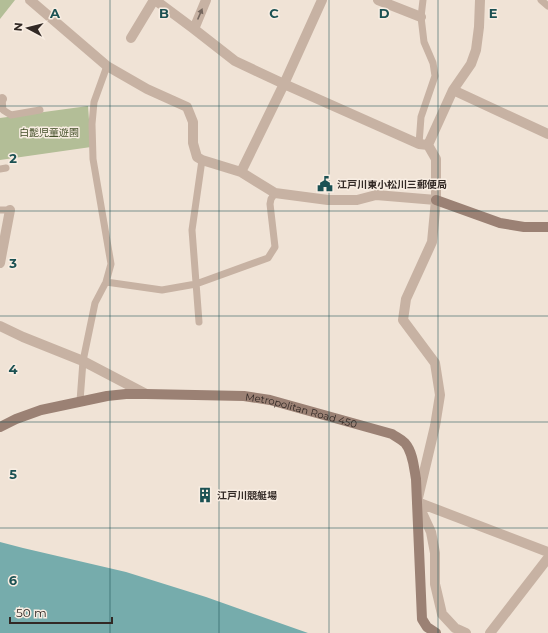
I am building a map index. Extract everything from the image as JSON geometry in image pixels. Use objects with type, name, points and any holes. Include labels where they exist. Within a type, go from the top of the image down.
[{"type":"main road","points":[[436,200],[500,223],[548,227]]},
{"type":"main road","name":"Metropolitan Road 450","points":[[0,427],[16,418],[41,410],[80,401],[113,395],[146,394],[244,396],[270,400],[392,434],[404,442],[412,457],[416,479],[422,619],[426,627],[436,633]]},
{"type":"street","points":[[30,0],[107,66],[146,89],[187,107],[192,122],[193,143],[197,157],[202,160],[241,172],[275,193],[328,200],[357,200],[376,194],[436,200]]},
{"type":"street","points":[[131,38],[154,0],[235,60],[284,84],[424,144],[436,159],[436,200],[432,242],[406,299],[403,320],[435,364],[440,395],[435,426],[417,502],[431,532],[434,553],[435,584],[442,614],[455,628],[466,633]]},
{"type":"street","points":[[194,29],[206,0]]},
{"type":"street","points":[[241,172],[284,84],[322,0]]},
{"type":"street","points":[[378,0],[421,17]]},
{"type":"street","points":[[424,144],[453,90],[471,64],[476,50],[480,0]]},
{"type":"street","points":[[453,90],[548,134]]},
{"type":"street","points":[[0,263],[5,210]]},
{"type":"street","points":[[0,326],[83,361],[146,394]]},
{"type":"street","points":[[417,502],[548,552]]},
{"type":"street","points":[[490,633],[548,558]]},
{"type":"lane","points":[[423,0],[421,17],[424,42],[433,64],[435,76],[421,118],[424,144]]},
{"type":"lane","points":[[541,0],[548,6]]},
{"type":"lane","points":[[80,401],[83,361],[94,303],[106,282],[111,264],[93,159],[92,124],[94,102],[107,66]]},
{"type":"lane","points":[[1,99],[3,110],[11,115],[40,110]]},
{"type":"lane","points":[[199,322],[192,230],[202,160]]},
{"type":"lane","points":[[106,282],[162,290],[196,284],[268,258],[275,247],[270,204],[275,193]]},
{"type":"green space","points":[[0,0],[15,0],[0,19]]},
{"type":"green space","name":"白髭児童遊園","points":[[88,106],[91,147],[0,160],[0,118]]},
{"type":"water","points":[[0,542],[126,572],[206,597],[308,633],[0,633]]},
{"type":"place","name":"江戸川東小松川三郵便局","points":[[325,184]]},
{"type":"place","name":"江戸川競艇場","points":[[205,495]]}]
